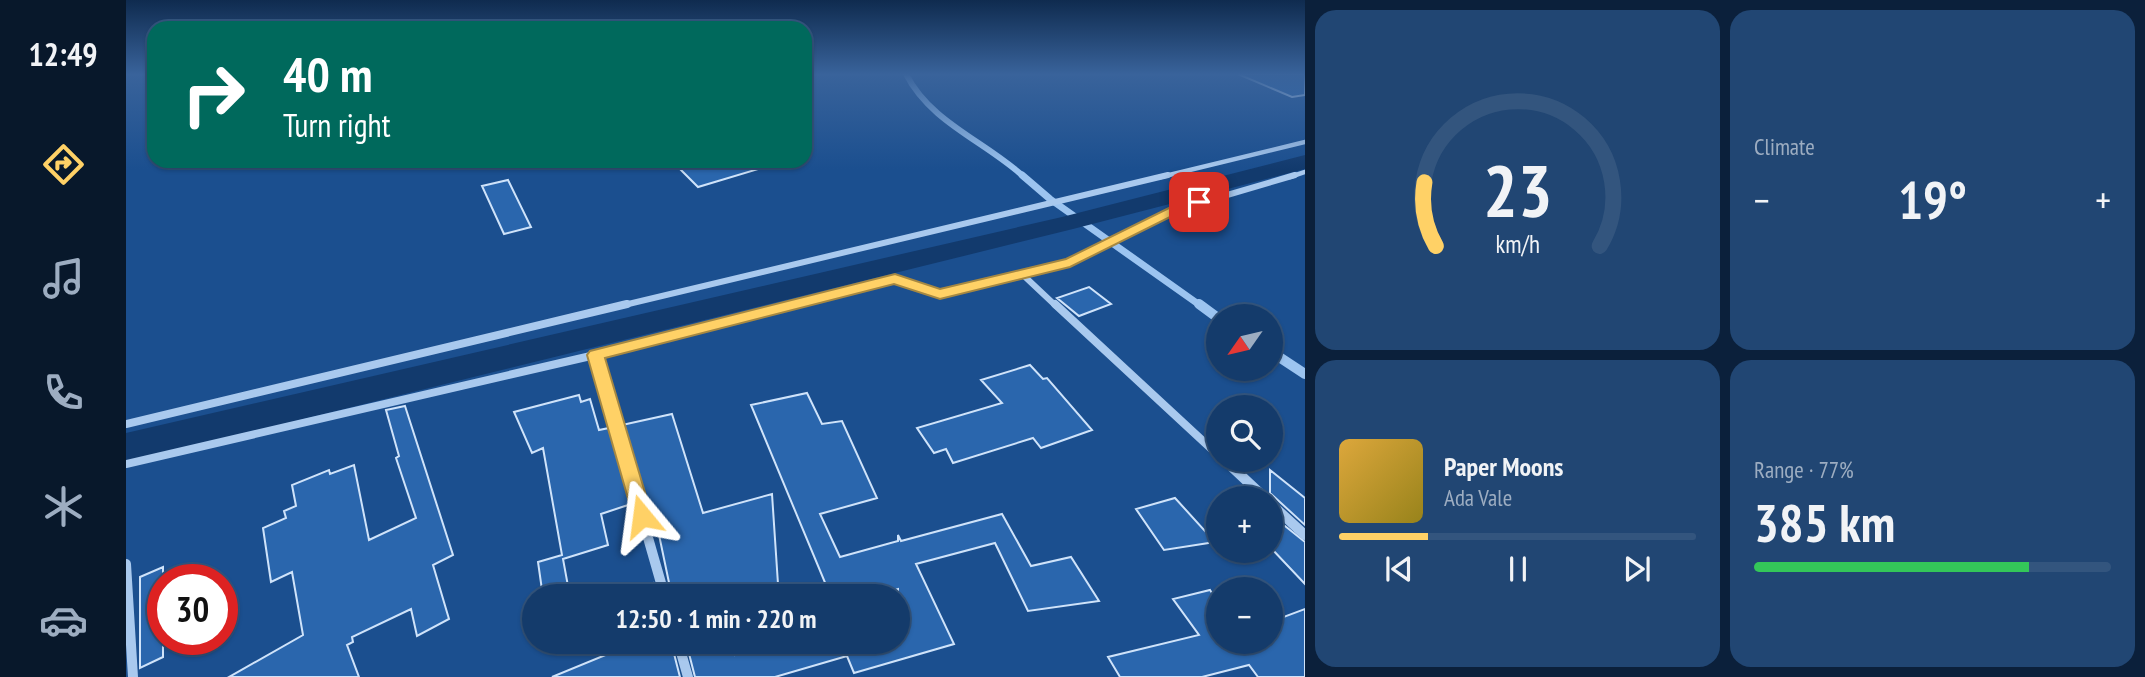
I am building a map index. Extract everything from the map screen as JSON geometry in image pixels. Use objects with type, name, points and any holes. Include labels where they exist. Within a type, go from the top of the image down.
[{"type":"street","points":[[126,425],[1305,142]]},
{"type":"street","points":[[126,464],[595,355],[895,279],[940,294],[1022,274],[1070,262],[1175,210],[1305,172]]},
{"type":"street","points":[[1293,174],[1305,180]]},
{"type":"street","points":[[1022,274],[1206,444]]},
{"type":"street","points":[[595,355],[661,584]]},
{"type":"street","points":[[1237,472],[1252,486]]},
{"type":"street","points":[[1283,515],[1305,535]]},
{"type":"street","points":[[126,564],[133,677]]},
{"type":"street","points":[[681,654],[688,677]]},
{"type":"building","points":[[679,168],[762,168],[698,187]]},
{"type":"building","points":[[508,180],[531,227],[504,234],[482,186]]},
{"type":"building","points":[[1089,287],[1111,304],[1079,316],[1057,298]]},
{"type":"building","points":[[1030,365],[1043,379],[1047,378],[1092,430],[1041,448],[1033,438],[953,463],[946,449],[934,453],[917,428],[1002,403],[981,380]]},
{"type":"building","points":[[807,393],[822,424],[842,421],[877,498],[820,514],[840,557],[898,541],[898,535],[901,541],[1002,514],[1031,566],[1071,557],[1099,601],[1028,611],[995,543],[916,564],[954,644],[854,673],[847,656],[775,677],[695,677],[689,654],[910,654],[910,584],[826,584],[751,405]]},
{"type":"building","points":[[579,395],[581,402],[590,399],[599,430],[609,428],[631,504],[601,514],[608,545],[563,559],[568,584],[541,584],[538,562],[562,555],[543,448],[532,453],[514,412]]},
{"type":"building","points":[[405,406],[453,555],[433,565],[449,619],[417,636],[411,609],[352,637],[353,642],[347,645],[359,677],[229,677],[303,635],[292,572],[271,582],[263,528],[286,518],[284,511],[296,506],[292,485],[329,470],[330,474],[354,465],[369,540],[416,518],[396,458],[399,456],[386,410]]},
{"type":"building","points":[[672,414],[703,513],[772,494],[778,584],[669,584],[658,530],[654,531],[622,425]]},
{"type":"building","points":[[1270,472],[1272,472],[1305,498],[1305,525],[1283,505],[1283,486],[1270,486]]},
{"type":"building","points":[[1175,498],[1206,532],[1206,543],[1164,550],[1136,509]]},
{"type":"building","points":[[1283,524],[1305,542],[1305,584],[1283,561]]},
{"type":"building","points":[[147,574],[147,655],[163,657],[140,668],[140,577]]},
{"type":"building","points":[[1206,591],[1206,654],[1283,654],[1283,617],[1305,609],[1305,677],[1258,677],[1249,665],[1202,677],[1120,677],[1108,657],[1199,635],[1173,599]]},
{"type":"building","points":[[608,654],[674,654],[680,677],[552,677]]},
{"type":"waterway","points":[[930,106],[1024,177]]},
{"type":"waterway","points":[[126,448],[1064,224],[1305,162]]},
{"type":"waterway","points":[[1022,175],[1050,199],[1201,306]]},
{"type":"waterway","points":[[1199,304],[1206,309]]},
{"type":"waterway","points":[[1283,360],[1305,374]]},
{"type":"route","points":[[642,516],[595,355],[895,279],[940,294],[1070,262],[1175,210],[1199,202]]}]
